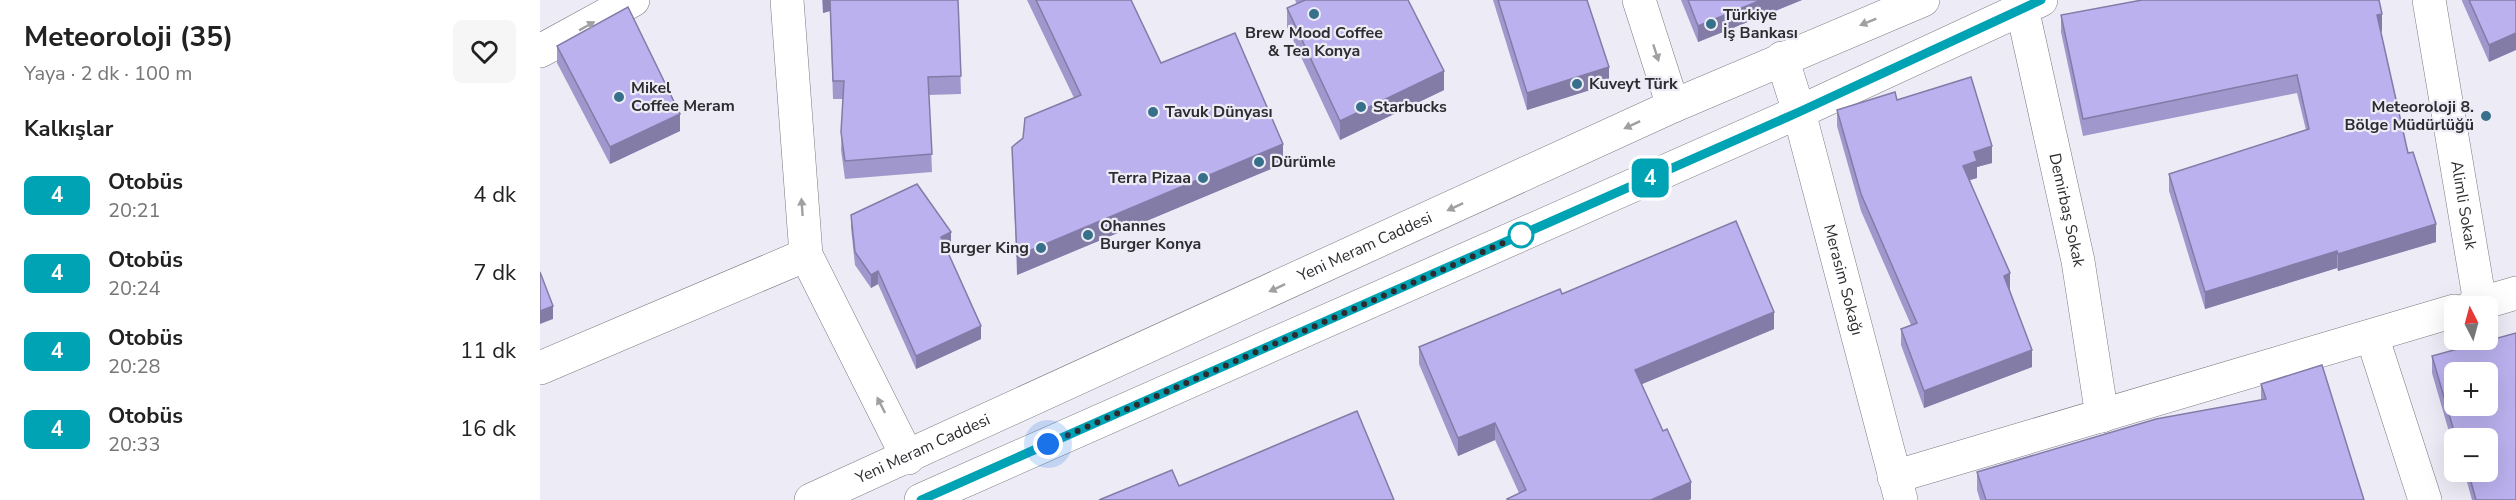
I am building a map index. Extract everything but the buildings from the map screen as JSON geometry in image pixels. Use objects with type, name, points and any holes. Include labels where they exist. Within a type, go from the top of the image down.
[{"type":"street","points":[[542,43],[633,0]]},
{"type":"street","points":[[787,0],[806,255],[908,458]]},
{"type":"street","points":[[1639,0],[1673,106]]},
{"type":"street","name":"Yeni Meram Caddesi","points":[[811,500],[908,458],[1673,106],[1923,0]]},
{"type":"street","name":"Alimli Sokak","points":[[2429,0],[2468,296]]},
{"type":"street","points":[[921,500],[967,491],[2032,4]]},
{"type":"street","name":"Demirbaş Sokak","points":[[2032,4],[2079,261],[2102,416]]},
{"type":"street","name":"Merasim Sokağı","points":[[1782,58],[1799,112],[1897,488]]},
{"type":"street","points":[[540,368],[806,255]]},
{"type":"street","points":[[2498,298],[2516,293]]},
{"type":"street","points":[[1897,488],[2102,416],[2444,314]]},
{"type":"street","points":[[2372,336],[2426,500]]},
{"type":"bus line","name":"4","points":[[921,500],[1799,112],[2041,0]]},
{"type":"place","name":"Brew Mood Coffee & Tea Konya","points":[[1314,14]]},
{"type":"place","name":"Türkiye İş Bankası","points":[[1711,24]]},
{"type":"place","name":"Kuveyt Türk","points":[[1577,84]]},
{"type":"place","name":"Mikel Coffee Meram","points":[[619,97]]},
{"type":"place","name":"Starbucks","points":[[1361,107]]},
{"type":"place","name":"Tavuk Dünyası","points":[[1153,112]]},
{"type":"place","name":"Meteoroloji 8. Bölge Müdürlüğü","points":[[2486,116]]},
{"type":"place","name":"Dürümle","points":[[1259,162]]},
{"type":"place","name":"Terra Pizaa","points":[[1203,178]]},
{"type":"place","name":"Ohannes Burger Konya","points":[[1088,235]]},
{"type":"place","name":"Burger King","points":[[1041,248]]},
{"type":"route","points":[[1048,444],[1521,235]]}]
